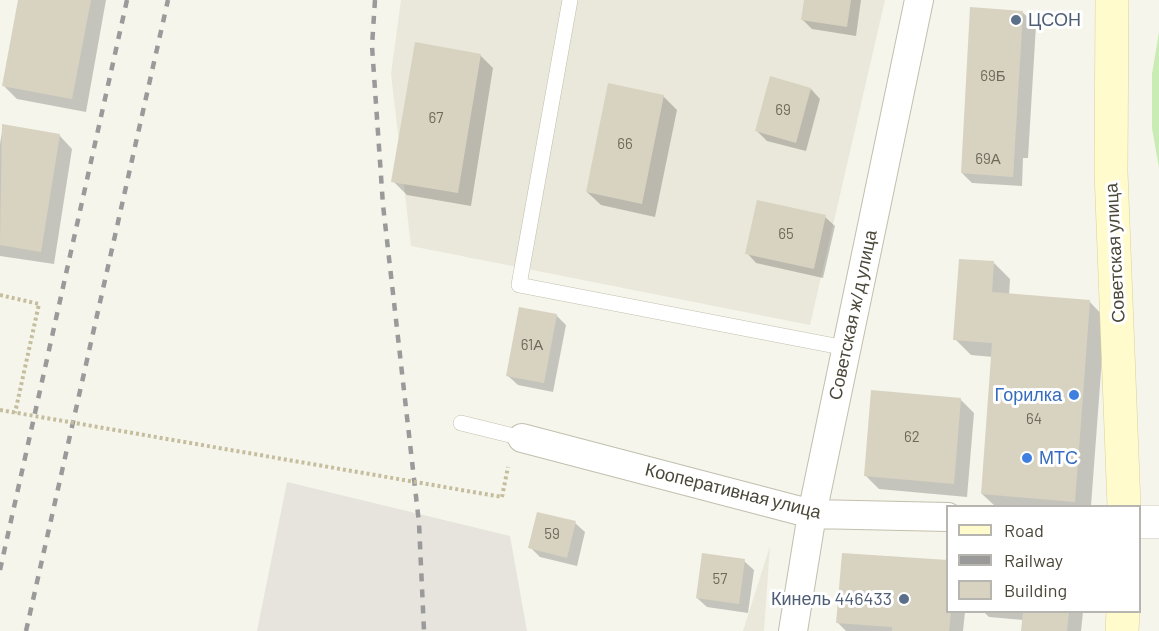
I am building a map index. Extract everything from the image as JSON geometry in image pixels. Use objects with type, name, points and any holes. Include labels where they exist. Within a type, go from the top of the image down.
[{"type":"main road","name":"Советская улица","points":[[1112,0],[1111,172],[1124,505]]},
{"type":"main road","points":[[1122,631],[1123,613]]},
{"type":"street","name":"Советская ж/д улица","points":[[793,631],[812,514],[919,0]]},
{"type":"street","name":"Кооперативная улица","points":[[522,438],[812,514],[946,517]]},
{"type":"street","points":[[1141,522],[1159,522]]},
{"type":"lane","points":[[570,0],[519,285],[846,348]]},
{"type":"lane","points":[[461,423],[522,438]]},
{"type":"path","points":[[0,295],[39,304],[15,413]]},
{"type":"path","points":[[0,410],[502,497],[508,465]]},
{"type":"shaded area","points":[[401,0],[885,0],[810,325],[411,246],[391,74]]},
{"type":"shaded area","points":[[287,482],[510,536],[527,631],[257,631]]},
{"type":"shaded area","points":[[770,546],[764,631],[743,631]]},
{"type":"green space","points":[[1159,32],[1159,168],[1152,128],[1152,74]]},
{"type":"building","points":[[18,0],[91,0],[72,99],[2,86]]},
{"type":"building","points":[[804,0],[851,0],[847,27],[801,20]]},
{"type":"building","points":[[970,7],[1023,11],[1013,177],[961,173]]},
{"type":"building","points":[[415,42],[481,54],[458,193],[391,182]]},
{"type":"building","points":[[770,76],[811,88],[796,143],[755,131]]},
{"type":"building","points":[[608,83],[664,95],[642,204],[586,192]]},
{"type":"building","points":[[2,124],[60,134],[41,252],[0,245]]},
{"type":"building","points":[[757,200],[826,215],[814,269],[745,254]]},
{"type":"building","points":[[959,259],[994,261],[992,292],[1090,300],[1075,502],[981,494],[992,343],[953,340]]},
{"type":"building","points":[[519,307],[557,314],[544,383],[506,376]]},
{"type":"building","points":[[871,390],[961,398],[954,484],[864,476]]},
{"type":"building","points":[[537,512],[576,521],[567,558],[528,548]]},
{"type":"building","points":[[702,553],[745,559],[739,604],[696,598]]},
{"type":"building","points":[[842,553],[946,560],[946,613],[951,613],[949,631],[892,631],[892,627],[836,623]]},
{"type":"building","points":[[1023,613],[1069,613],[1067,631],[1021,631]]},
{"type":"railway","points":[[0,570],[127,0]]},
{"type":"railway","points":[[26,631],[168,0]]},
{"type":"railway","points":[[375,0],[372,46],[383,205],[419,523],[424,631]]},
{"type":"place","name":"ЦСОН","points":[[1016,20]]},
{"type":"place","name":"Горилка","points":[[1074,395]]},
{"type":"place","name":"МТС","points":[[1027,458]]},
{"type":"place","name":"Кинель 446433","points":[[904,599]]}]
